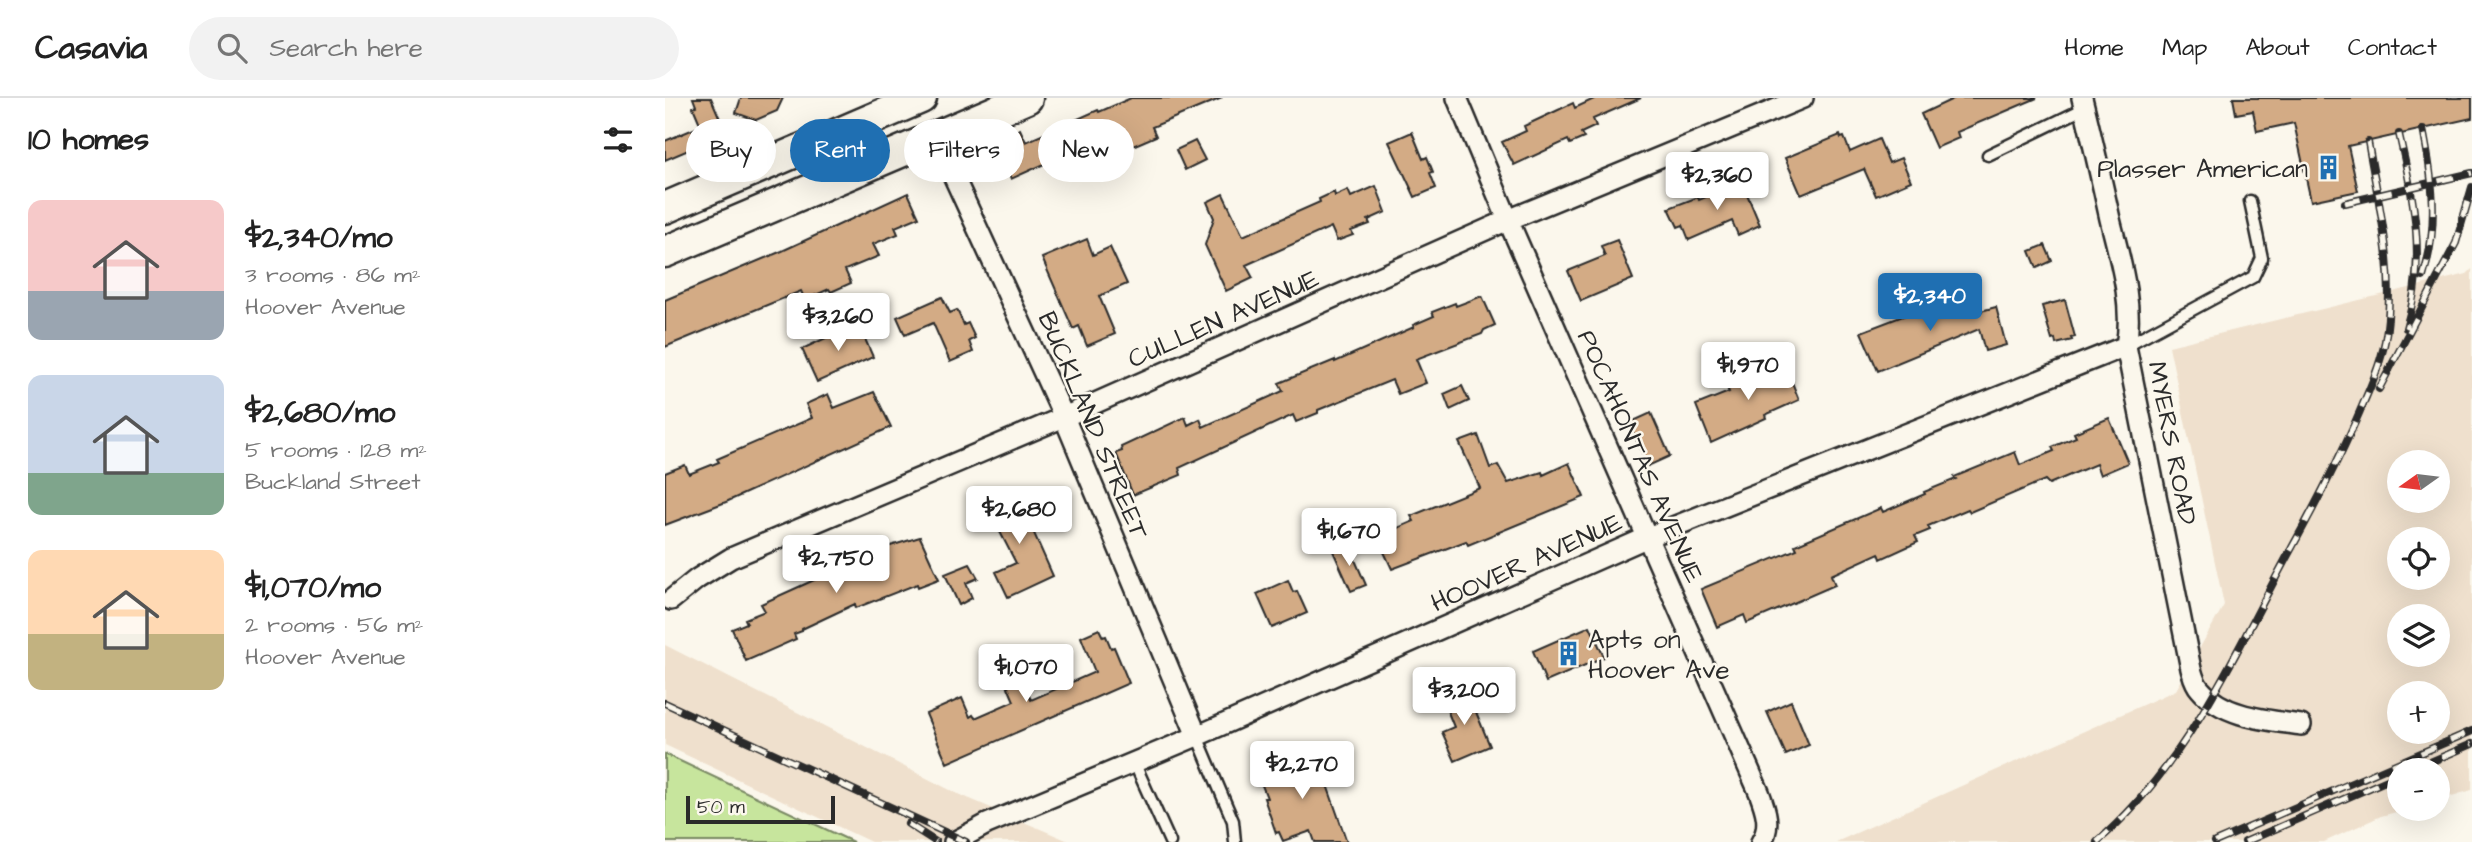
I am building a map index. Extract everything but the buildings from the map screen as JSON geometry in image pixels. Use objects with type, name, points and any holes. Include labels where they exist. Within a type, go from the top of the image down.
[{"type":"main road","points":[[665,208],[921,98]]},
{"type":"main road","points":[[979,119],[1027,98]]},
{"type":"main road","points":[[665,252],[904,151]]},
{"type":"street","name":"POCAHONTAS AVENUE","points":[[1457,98],[1507,220],[1759,792],[1767,815],[1762,839]]},
{"type":"street","name":"CULLEN AVENUE","points":[[671,600],[731,558],[1064,417],[1507,220],[1803,98]]},
{"type":"street","name":"MYERS ROAD","points":[[2083,103],[2129,309],[2130,326],[2126,346],[2191,669],[2198,687],[2211,700],[2257,719],[2301,725]]},
{"type":"street","name":"BUCKLAND STREET","points":[[956,182],[1064,417],[1197,736]]},
{"type":"street","name":"HOOVER AVENUE","points":[[954,842],[987,824],[1197,736],[1648,537],[2126,346]]},
{"type":"lane","points":[[1988,155],[2083,103]]},
{"type":"lane","points":[[2126,346],[2253,276],[2262,258],[2250,201]]},
{"type":"lane","points":[[1197,736],[1233,821],[1235,842]]},
{"type":"lane","points":[[1134,762],[1170,842]]},
{"type":"shaded area","points":[[2472,269],[2472,790],[2450,796],[2450,758],[2387,758],[2387,814],[2324,842],[1836,842],[2176,690],[2224,605],[2169,346],[2467,274]]},
{"type":"shaded area","points":[[665,645],[956,793],[1071,842],[871,842],[665,745]]},
{"type":"green space","points":[[665,754],[853,842],[665,842]]},
{"type":"railway","points":[[2423,129],[2433,221],[2423,277]]},
{"type":"railway","points":[[2399,134],[2413,207],[2417,254],[2416,278],[2406,328]]},
{"type":"railway","points":[[2097,842],[2158,778],[2206,706],[2326,483],[2374,377],[2385,341],[2389,291],[2385,241],[2368,142]]},
{"type":"railway","points":[[2345,203],[2472,173]]},
{"type":"railway","points":[[2379,389],[2456,243],[2472,187]]},
{"type":"railway","points":[[665,703],[966,842]]},
{"type":"railway","points":[[2215,842],[2472,731]]},
{"type":"railway","points":[[2440,758],[2472,744]]},
{"type":"railway","points":[[2245,842],[2387,780]]},
{"type":"railway","points":[[908,824],[936,842]]},
{"type":"place","name":"Plasser American","points":[[2328,168]]},
{"type":"place","name":"Apts on Hoover Ave","points":[[1568,654]]}]
